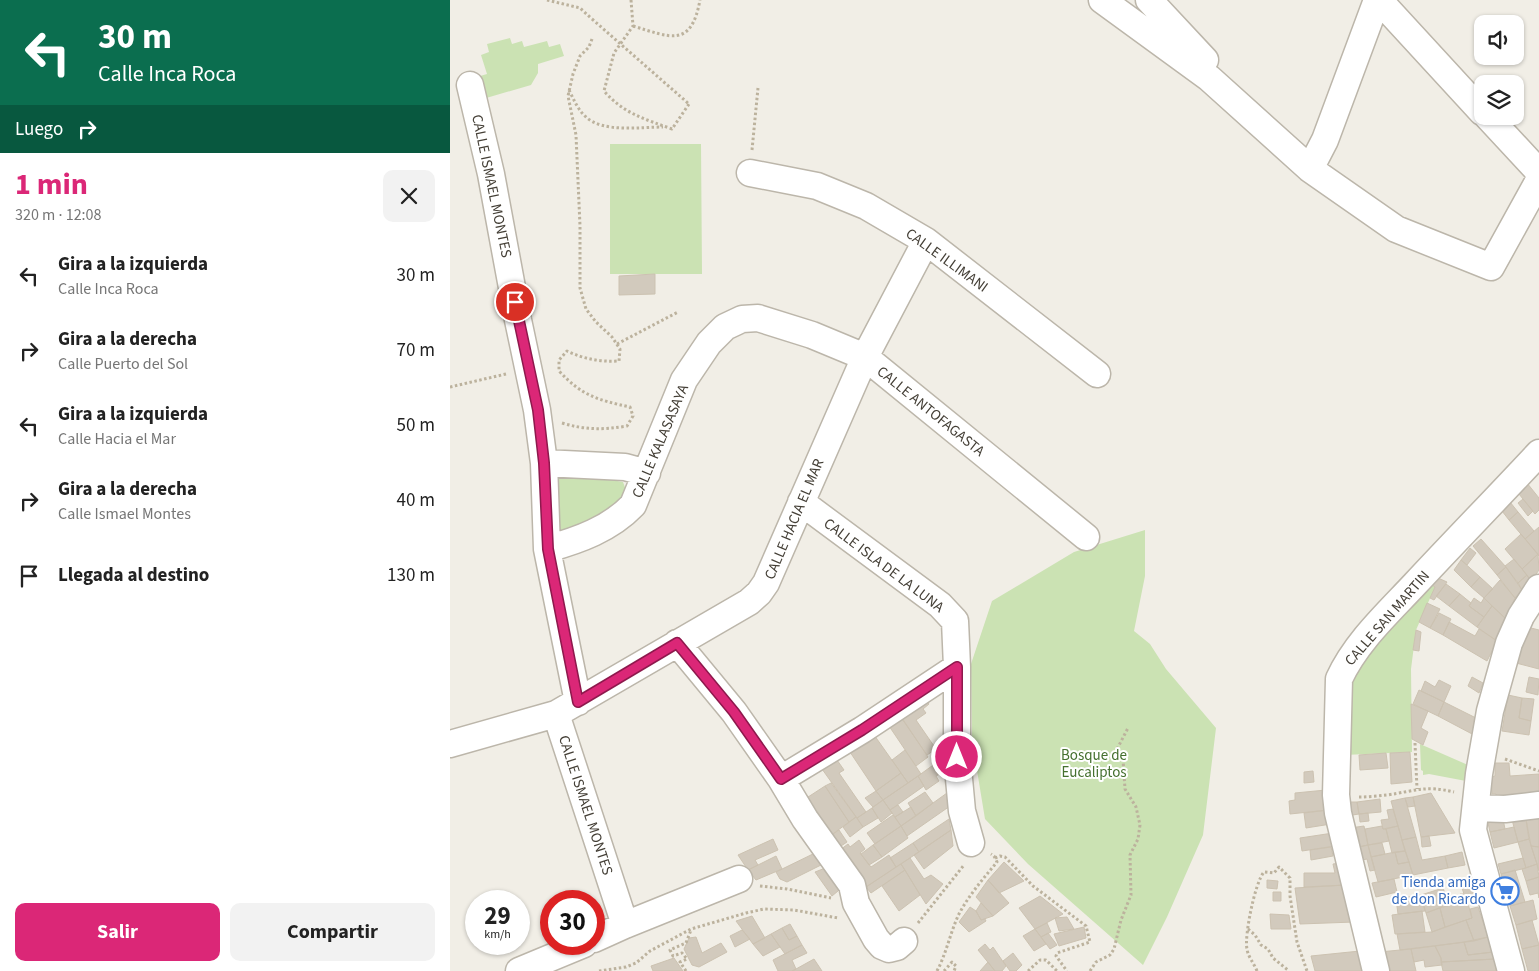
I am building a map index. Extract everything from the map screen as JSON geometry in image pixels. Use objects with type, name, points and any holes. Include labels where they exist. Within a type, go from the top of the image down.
[{"type":"street","points":[[1102,0],[1210,78],[1310,169],[1396,229],[1491,267],[1539,180]]},
{"type":"street","points":[[1148,0],[1206,62],[1211,69],[1212,75],[1210,78]]},
{"type":"street","points":[[1310,169],[1325,140],[1378,0],[1474,103]]},
{"type":"street","name":"CALLE ISMAEL MONTES","points":[[470,85],[491,174],[538,410],[544,463],[548,549],[567,708],[625,925]]},
{"type":"street","points":[[1495,125],[1539,172]]},
{"type":"street","name":"CALLE ILLIMANI","points":[[750,173],[817,186],[866,206],[926,241],[1097,374]]},
{"type":"street","name":"CALLE HACIA EL MAR","points":[[450,744],[567,708],[749,602],[759,593],[766,583],[865,357],[926,241]]},
{"type":"street","name":"CALLE ANTOFAGASTA","points":[[758,318],[812,335],[865,357],[1086,537]]},
{"type":"street","name":"CALLE KALASASAYA","points":[[548,549],[575,541],[604,528],[623,515],[633,504],[684,380],[709,343],[725,327],[742,320],[758,318]]},
{"type":"street","name":"CALLE SAN MARTIN","points":[[1376,971],[1338,813],[1336,795],[1339,679],[1346,664],[1356,650],[1387,614],[1539,453]]},
{"type":"street","points":[[544,463],[625,467],[647,473]]},
{"type":"street","name":"CALLE ISLA DE LA LUNA","points":[[801,502],[940,605],[954,621],[957,667],[957,757],[962,810],[971,843]]},
{"type":"street","points":[[1511,971],[1473,830],[1490,711],[1509,643],[1521,616],[1539,588]]},
{"type":"street","points":[[677,643],[734,712],[781,779],[805,819],[852,885],[856,903],[882,946],[889,949],[897,948],[904,941]]},
{"type":"street","points":[[781,779],[862,730],[957,667]]},
{"type":"street","points":[[1477,803],[1505,809],[1539,805]]},
{"type":"street","points":[[605,934],[739,879]]},
{"type":"street","points":[[519,971],[558,955]]},
{"type":"path","points":[[547,0],[580,8],[592,18],[689,104],[672,129],[624,110],[613,102],[604,91],[614,53],[633,26],[631,0]]},
{"type":"path","points":[[633,26],[670,37],[690,30],[697,18],[700,0]]},
{"type":"path","points":[[538,410],[561,422],[581,429],[610,429],[626,426],[633,416],[630,407],[589,396],[572,385],[559,371],[559,360],[567,351],[584,358],[604,362],[619,362],[620,349],[612,336],[596,322],[586,309],[580,288],[580,226],[576,135],[568,96],[572,74],[580,56],[589,47],[592,39]]},
{"type":"path","points":[[750,173],[758,88]]},
{"type":"path","points":[[569,90],[576,105],[587,118],[606,127],[667,127]]},
{"type":"path","points":[[616,344],[678,312]]},
{"type":"path","points":[[450,387],[529,369]]},
{"type":"path","points":[[1090,971],[1096,962],[1110,955],[1114,949],[1121,920],[1131,895],[1130,855],[1138,839],[1140,824],[1136,807],[1125,788],[1123,759],[1116,751],[1128,728]]},
{"type":"path","points":[[1416,742],[1417,789]]},
{"type":"path","points":[[1483,753],[1539,772]]},
{"type":"path","points":[[1386,795],[1417,789],[1440,789],[1477,803]]},
{"type":"path","points":[[904,941],[964,866],[971,843],[994,856],[997,862],[984,877],[959,915],[938,971]]},
{"type":"path","points":[[995,858],[1005,857],[1033,886],[1086,926],[1090,942],[1057,953],[1056,956],[1067,971]]},
{"type":"path","points":[[1257,971],[1246,947],[1253,900],[1259,877],[1264,872],[1274,872],[1279,867],[1290,878],[1290,896],[1297,942],[1307,971]]},
{"type":"path","points":[[739,879],[755,885],[787,889],[856,903]]},
{"type":"path","points":[[599,971],[626,968],[636,963],[650,951],[691,929],[728,917],[764,909],[794,910],[837,918],[856,922],[867,931],[871,930]]},
{"type":"path","points":[[686,971],[680,962],[687,959],[682,953],[672,956],[670,950],[686,943],[691,929]]},
{"type":"path","points":[[1248,929],[1255,934],[1261,945],[1268,949],[1273,958],[1289,971]]},
{"type":"path","points":[[1028,971],[1040,960],[1046,960],[1057,971]]},
{"type":"path","points":[[944,971],[952,962],[956,966],[954,971]]},
{"type":"green space","points":[[510,38],[512,44],[522,41],[524,47],[547,41],[549,47],[560,44],[564,56],[538,64],[538,73],[531,85],[476,101],[470,79],[487,74],[481,55],[489,52],[487,44]]},
{"type":"green space","points":[[610,144],[701,144],[702,274],[610,274]]},
{"type":"green space","points":[[564,472],[623,482],[627,493],[619,512],[555,535],[547,482]]},
{"type":"green space","name":"Bosque de Eucaliptos","points":[[1145,530],[1145,576],[1134,631],[1150,644],[1166,669],[1216,728],[1203,835],[1167,917],[1143,965],[1028,864],[985,819],[972,740],[971,664],[992,601],[1074,552]]},
{"type":"green space","points":[[1427,582],[1435,587],[1416,630],[1411,669],[1412,752],[1344,755],[1348,677]]},
{"type":"green space","points":[[1420,744],[1468,765],[1466,781],[1429,774],[1423,775],[1421,770]]},
{"type":"building","points":[[655,274],[655,294],[619,295],[619,276]]},
{"type":"building","points":[[1527,483],[1539,498],[1539,510],[1535,514],[1519,494]]},
{"type":"building","points":[[1523,499],[1533,511],[1528,516],[1518,503]]},
{"type":"building","points":[[1510,502],[1518,512],[1509,520],[1502,511]]},
{"type":"building","points":[[1518,512],[1534,531],[1525,539],[1509,520]]},
{"type":"building","points":[[1539,527],[1539,556],[1525,539]]},
{"type":"building","points":[[1521,534],[1538,554],[1522,569],[1505,549]]},
{"type":"building","points":[[1481,539],[1506,567],[1497,575],[1473,546]]},
{"type":"building","points":[[1470,548],[1476,553],[1467,565],[1461,560]]},
{"type":"building","points":[[1538,554],[1539,570],[1531,581],[1522,569]]},
{"type":"building","points":[[1514,559],[1527,575],[1518,583],[1505,566]]},
{"type":"building","points":[[1461,560],[1480,577],[1471,587],[1454,570]]},
{"type":"building","points":[[1506,567],[1522,590],[1515,598],[1497,575]]},
{"type":"building","points":[[1527,575],[1531,581],[1522,590],[1518,583]]},
{"type":"building","points":[[1480,577],[1493,589],[1484,598],[1471,587]]},
{"type":"building","points":[[1438,578],[1447,582],[1434,600],[1430,598],[1435,587],[1432,585],[1434,579],[1437,580]]},
{"type":"building","points":[[1500,580],[1515,598],[1506,619],[1484,598]]},
{"type":"building","points":[[1446,584],[1460,594],[1449,606],[1436,596]]},
{"type":"building","points":[[1460,594],[1471,603],[1469,606],[1484,617],[1477,627],[1449,606]]},
{"type":"building","points":[[1474,598],[1481,603],[1484,598],[1492,606],[1484,617],[1469,606]]},
{"type":"building","points":[[1427,603],[1440,609],[1430,628],[1419,622]]},
{"type":"building","points":[[1492,606],[1506,619],[1497,641],[1477,627]]},
{"type":"building","points":[[1439,613],[1451,619],[1443,635],[1430,628]]},
{"type":"building","points":[[1449,622],[1475,636],[1479,629],[1497,641],[1487,661],[1443,635]]},
{"type":"building","points":[[1527,627],[1539,630],[1539,669],[1516,663]]},
{"type":"building","points":[[1416,630],[1421,632],[1419,651],[1413,650]]},
{"type":"building","points":[[1472,677],[1483,683],[1479,693],[1468,686]]},
{"type":"building","points":[[1529,677],[1539,679],[1538,695],[1526,692]]},
{"type":"building","points":[[1439,680],[1451,686],[1444,702],[1421,691],[1425,681],[1435,687]]},
{"type":"building","points":[[1419,690],[1444,702],[1438,716],[1413,704]]},
{"type":"building","points":[[1508,695],[1522,698],[1519,718],[1531,721],[1529,735],[1502,731]]},
{"type":"building","points":[[1522,698],[1534,699],[1531,721],[1519,718]]},
{"type":"building","points":[[925,699],[929,704],[923,709],[926,713],[916,720],[936,749],[927,755],[900,716]]},
{"type":"building","points":[[1444,702],[1476,718],[1474,735],[1438,716]]},
{"type":"building","points":[[1411,704],[1428,711],[1421,728],[1428,732],[1423,745],[1412,739]]},
{"type":"building","points":[[900,715],[928,757],[916,766],[887,723]]},
{"type":"building","points":[[872,732],[901,773],[876,791],[848,749]]},
{"type":"building","points":[[905,750],[921,774],[908,783],[892,760]]},
{"type":"building","points":[[1410,752],[1412,782],[1391,784],[1390,753]]},
{"type":"building","points":[[1386,753],[1388,768],[1360,770],[1359,755]]},
{"type":"building","points":[[943,758],[945,771],[936,776],[939,781],[926,790],[918,776]]},
{"type":"building","points":[[837,760],[844,770],[839,773],[866,812],[857,818],[822,769]]},
{"type":"building","points":[[1495,763],[1509,763],[1510,776],[1539,774],[1539,793],[1496,798],[1496,794],[1492,794],[1491,777],[1495,776]]},
{"type":"building","points":[[1313,771],[1314,782],[1304,783],[1304,772]]},
{"type":"building","points":[[901,773],[908,783],[883,800],[876,791]]},
{"type":"building","points":[[918,776],[924,786],[890,810],[883,800]]},
{"type":"building","points":[[831,783],[856,817],[849,822],[825,786]]},
{"type":"building","points":[[825,786],[849,822],[830,836],[805,799]]},
{"type":"building","points":[[1326,790],[1328,810],[1290,814],[1289,801],[1295,800],[1295,793]]},
{"type":"building","points":[[876,791],[883,800],[873,807],[865,798]]},
{"type":"building","points":[[925,792],[933,803],[916,816],[908,803]]},
{"type":"building","points":[[947,793],[950,806],[907,836],[901,826]]},
{"type":"building","points":[[1431,793],[1455,833],[1421,837],[1413,797]]},
{"type":"building","points":[[1413,797],[1415,806],[1408,807],[1405,798]]},
{"type":"building","points":[[1405,798],[1416,837],[1402,840],[1391,801]]},
{"type":"building","points":[[1380,799],[1381,812],[1359,814],[1357,802]]},
{"type":"building","points":[[883,800],[892,813],[881,822],[872,808]]},
{"type":"building","points":[[1345,802],[1357,802],[1359,814],[1346,816]]},
{"type":"building","points":[[898,805],[903,812],[895,817],[890,810]]},
{"type":"building","points":[[911,807],[916,816],[901,826],[895,817]]},
{"type":"building","points":[[872,808],[878,818],[863,827],[857,818]]},
{"type":"building","points":[[1393,809],[1398,826],[1383,829],[1381,820],[1389,819],[1387,810]]},
{"type":"building","points":[[1328,810],[1331,824],[1306,828],[1304,813]]},
{"type":"building","points":[[1368,813],[1369,821],[1360,822],[1359,814]]},
{"type":"building","points":[[1525,814],[1539,815],[1539,847],[1531,846]]},
{"type":"building","points":[[1525,814],[1529,839],[1518,842],[1511,816]]},
{"type":"building","points":[[893,815],[901,826],[875,844],[867,833]]},
{"type":"building","points":[[856,817],[863,827],[850,837],[843,827]]},
{"type":"building","points":[[949,819],[951,830],[919,852],[913,843]]},
{"type":"building","points":[[1503,819],[1505,829],[1490,832],[1488,823]]},
{"type":"building","points":[[901,826],[908,838],[882,857],[873,845]]},
{"type":"building","points":[[1364,826],[1368,845],[1354,848],[1350,828]]},
{"type":"building","points":[[1382,826],[1383,829],[1386,829],[1389,841],[1368,845],[1365,829]]},
{"type":"building","points":[[1398,826],[1405,851],[1392,853],[1386,829]]},
{"type":"building","points":[[1514,827],[1518,842],[1494,848],[1490,832]]},
{"type":"building","points":[[839,830],[847,842],[838,848],[830,836]]},
{"type":"building","points":[[951,830],[953,846],[924,869],[914,855]]},
{"type":"building","points":[[1333,833],[1335,846],[1302,851],[1300,838]]},
{"type":"building","points":[[1429,836],[1431,846],[1422,847],[1421,837]]},
{"type":"building","points":[[1416,837],[1422,860],[1445,856],[1448,868],[1413,875],[1402,840]]},
{"type":"building","points":[[773,839],[778,850],[755,860],[758,865],[748,870],[738,855]]},
{"type":"building","points":[[1529,839],[1537,864],[1526,868],[1518,842]]},
{"type":"building","points":[[859,840],[865,849],[860,853],[871,867],[889,855],[896,867],[866,887],[840,850],[848,844],[850,847]]},
{"type":"building","points":[[913,843],[919,852],[896,867],[890,858]]},
{"type":"building","points":[[1382,843],[1385,854],[1371,857],[1368,845]]},
{"type":"building","points":[[873,845],[882,857],[869,865],[861,854]]},
{"type":"building","points":[[1368,845],[1375,870],[1370,871],[1367,859],[1357,861],[1354,848]]},
{"type":"building","points":[[1531,846],[1539,847],[1539,871],[1537,864]]},
{"type":"building","points":[[1331,847],[1333,856],[1311,860],[1310,850]]},
{"type":"building","points":[[1405,851],[1409,862],[1398,864],[1395,852]]},
{"type":"building","points":[[817,852],[825,863],[787,882],[780,879],[776,872]]},
{"type":"building","points":[[1395,852],[1398,864],[1409,862],[1413,875],[1378,882],[1371,857]]},
{"type":"building","points":[[1462,852],[1465,865],[1448,868],[1445,856]]},
{"type":"building","points":[[776,856],[782,869],[756,880],[748,870]]},
{"type":"building","points":[[910,858],[924,879],[931,875],[943,884],[926,904],[901,864]]},
{"type":"building","points":[[1523,858],[1526,868],[1501,874],[1498,864]]},
{"type":"building","points":[[1004,862],[1024,881],[999,893],[988,880]]},
{"type":"building","points":[[1340,863],[1346,885],[1304,887],[1304,873],[1335,873],[1333,864]]},
{"type":"building","points":[[901,864],[905,870],[871,893],[866,887]]},
{"type":"building","points":[[1537,864],[1539,877],[1526,881],[1522,869]]},
{"type":"building","points":[[828,867],[844,886],[832,896],[815,872]]},
{"type":"building","points":[[905,870],[920,895],[899,911],[882,886]]},
{"type":"building","points":[[1515,870],[1525,902],[1510,906],[1501,874]]},
{"type":"building","points":[[1539,877],[1539,898],[1538,893],[1530,895],[1526,881]]},
{"type":"building","points":[[1470,878],[1475,898],[1463,901],[1460,894],[1464,894],[1461,885],[1465,883],[1463,880]]},
{"type":"building","points":[[1394,879],[1397,892],[1376,897],[1372,883]]},
{"type":"building","points":[[988,880],[1009,903],[993,916],[976,897]]},
{"type":"building","points":[[1267,880],[1278,881],[1277,889],[1267,888]]},
{"type":"building","points":[[1346,885],[1354,922],[1300,924],[1295,888]]},
{"type":"building","points":[[1443,888],[1449,904],[1426,913],[1421,895]]},
{"type":"building","points":[[1273,892],[1281,892],[1281,901],[1273,901]]},
{"type":"building","points":[[1421,895],[1425,911],[1398,914],[1396,899]]},
{"type":"building","points":[[1040,896],[1063,914],[1035,929],[1019,908]]},
{"type":"building","points":[[1467,900],[1472,918],[1445,927],[1440,908]]},
{"type":"building","points":[[1533,900],[1537,919],[1516,925],[1510,906]]},
{"type":"building","points":[[981,903],[993,916],[981,920],[976,911]]},
{"type":"building","points":[[970,907],[976,911],[981,920],[985,919],[986,921],[969,932],[959,922]]},
{"type":"building","points":[[1478,907],[1488,937],[1474,941],[1466,920],[1472,918],[1470,909]]},
{"type":"building","points":[[1440,908],[1445,927],[1432,932],[1426,913]]},
{"type":"building","points":[[1422,911],[1425,932],[1395,934],[1392,915]]},
{"type":"building","points":[[1270,914],[1289,915],[1291,929],[1271,929]]},
{"type":"building","points":[[752,916],[765,938],[753,944],[736,921]]},
{"type":"building","points":[[1067,917],[1074,929],[1059,931],[1055,918]]},
{"type":"building","points":[[1466,920],[1474,941],[1400,950],[1397,934],[1432,932]]},
{"type":"building","points":[[1532,920],[1539,945],[1522,949],[1516,925]]},
{"type":"building","points":[[1047,923],[1051,932],[1041,937],[1035,929]]},
{"type":"building","points":[[790,924],[797,936],[789,940],[782,928]]},
{"type":"building","points":[[1084,927],[1086,938],[1059,946],[1054,934]]},
{"type":"building","points":[[782,928],[789,940],[797,936],[802,945],[785,954],[771,934]]},
{"type":"building","points":[[1035,929],[1046,944],[1034,951],[1023,936]]},
{"type":"building","points":[[742,930],[750,939],[735,947],[730,936]]},
{"type":"building","points":[[1048,933],[1057,945],[1050,949],[1041,937]]},
{"type":"building","points":[[771,934],[780,947],[763,956],[753,944]]},
{"type":"building","points":[[696,937],[702,953],[721,943],[727,952],[699,967],[692,965],[684,949],[689,938]]},
{"type":"building","points":[[1488,937],[1493,952],[1468,955],[1464,942]]},
{"type":"building","points":[[1464,942],[1468,955],[1493,952],[1495,959],[1441,962],[1435,946]]},
{"type":"building","points":[[985,944],[990,950],[993,947],[1006,966],[1002,971],[995,971],[978,950]]},
{"type":"building","points":[[802,945],[807,953],[792,960],[796,969],[792,971],[778,971],[773,960]]},
{"type":"building","points":[[1539,945],[1539,971],[1528,971],[1522,949]]},
{"type":"building","points":[[1435,946],[1442,965],[1425,967],[1424,960],[1414,962],[1411,949]]},
{"type":"building","points":[[1411,949],[1416,971],[1384,971],[1379,952]]},
{"type":"building","points":[[1360,951],[1364,971],[1315,971],[1311,956]]},
{"type":"building","points":[[1013,953],[1022,965],[1016,971],[1010,971],[1003,961]]},
{"type":"building","points":[[674,958],[683,971],[653,971],[651,966]]},
{"type":"building","points":[[814,959],[822,971],[792,971],[796,969]]},
{"type":"building","points":[[1495,959],[1496,971],[1443,971],[1441,962]]},
{"type":"building","points":[[988,962],[995,971],[980,971]]},
{"type":"place","name":"Tienda amiga de don Ricardo","points":[[1505,891]]},
{"type":"route","points":[[515,302],[538,410],[544,463],[548,549],[578,702],[677,643],[734,712],[781,779],[862,730],[957,667],[957,757]]}]
